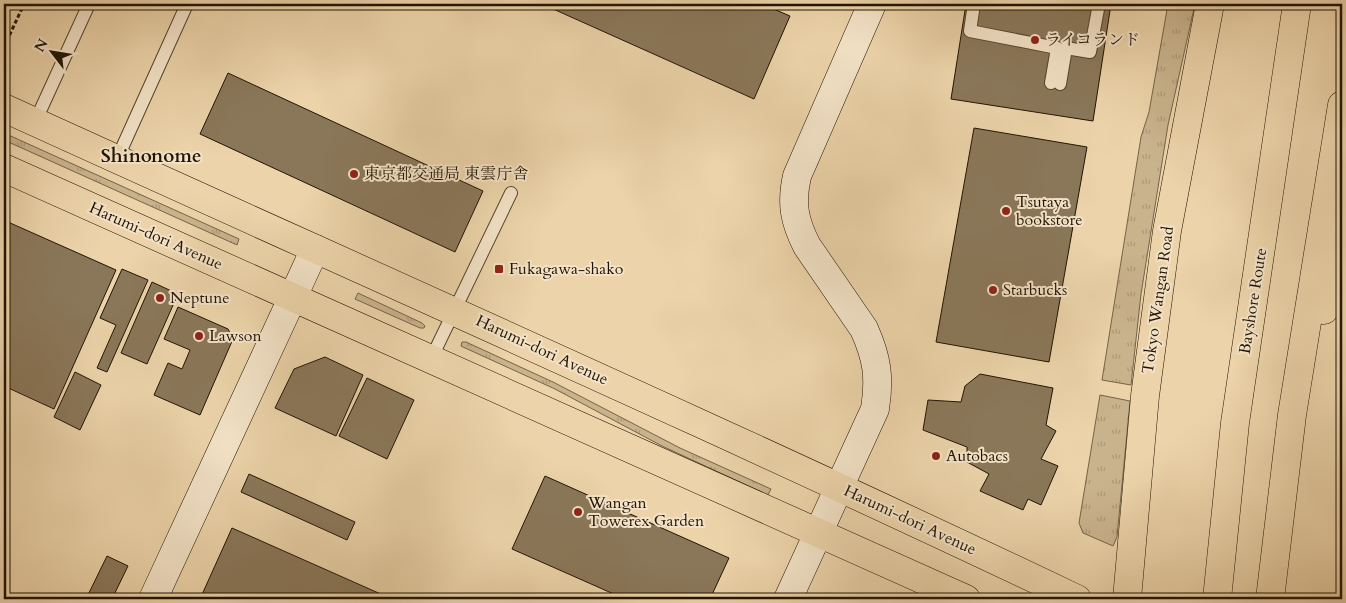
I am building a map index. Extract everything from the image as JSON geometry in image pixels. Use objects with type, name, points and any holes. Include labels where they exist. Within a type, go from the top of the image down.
[{"type":"main road","name":"Tokyo Wangan Road","points":[[1127,599],[1145,396],[1166,240],[1210,4]]},
{"type":"main road","points":[[1281,4],[1284,89]]},
{"type":"main road","name":"Bayshore Route","points":[[1218,599],[1234,422],[1297,4]]},
{"type":"main road","points":[[1270,599],[1292,415],[1342,105]]},
{"type":"main road","name":"Harumi-dori Avenue","points":[[4,108],[454,310],[840,487],[1077,599]]},
{"type":"main road","name":"Harumi-dori Avenue","points":[[4,168],[966,599]]},
{"type":"main road","points":[[1292,415],[1338,262],[1342,239]]},
{"type":"street","points":[[788,599],[875,408],[878,380],[877,366],[870,342],[864,329],[801,235],[793,207],[797,176],[872,4]]},
{"type":"street","points":[[153,599],[316,249]]},
{"type":"lane","points":[[35,122],[89,4]]},
{"type":"lane","points":[[116,159],[187,4]]},
{"type":"lane","points":[[974,4],[970,31],[1057,48],[1055,83],[1066,48],[1090,52],[1099,4]]},
{"type":"lane","points":[[431,359],[511,193]]},
{"type":"path","points":[[4,47],[24,4]]},
{"type":"green space","points":[[1168,4],[1195,4],[1168,125],[1141,294],[1131,385],[1102,380],[1141,137],[1149,112]]},
{"type":"green space","points":[[4,133],[239,239],[237,245],[4,140]]},
{"type":"green space","points":[[358,293],[422,323],[425,326],[424,328],[420,328],[355,299]]},
{"type":"green space","points":[[462,342],[466,342],[553,382],[680,448],[771,489],[768,495],[662,446],[555,389],[461,346]]},
{"type":"green space","points":[[1100,395],[1130,401],[1117,537],[1113,546],[1083,533],[1079,523]]},
{"type":"building","points":[[542,4],[762,4],[790,16],[754,99]]},
{"type":"building","points":[[966,4],[1111,4],[1093,121],[951,99]]},
{"type":"building","points":[[228,73],[483,191],[455,252],[200,134]]},
{"type":"building","points":[[974,128],[1087,147],[1049,362],[936,342]]},
{"type":"building","points":[[8,222],[116,270],[54,409],[4,386],[4,230]]},
{"type":"building","points":[[122,269],[148,280],[107,372],[97,368],[116,325],[100,318]]},
{"type":"building","points":[[152,282],[178,294],[147,364],[121,353]]},
{"type":"building","points":[[178,307],[228,329],[233,339],[200,415],[154,395],[168,363],[182,369],[190,350],[164,339]]},
{"type":"building","points":[[325,357],[363,375],[336,436],[275,408],[294,369]]},
{"type":"building","points":[[75,372],[101,385],[80,430],[54,417]]},
{"type":"building","points":[[980,374],[1053,388],[1046,425],[1056,431],[1041,459],[1058,466],[1041,505],[1028,499],[1023,510],[980,491],[989,474],[967,462],[967,447],[923,430],[928,400],[961,402],[965,386]]},
{"type":"building","points":[[367,378],[414,400],[387,459],[339,436]]},
{"type":"building","points":[[249,474],[355,522],[347,540],[241,492]]},
{"type":"building","name":"Wangan Towerex Garden","points":[[545,476],[729,558],[710,599],[625,599],[512,549]]},
{"type":"building","points":[[232,528],[392,599],[200,599]]},
{"type":"building","points":[[107,556],[128,566],[112,599],[86,599]]},
{"type":"place","name":"ライコランド","points":[[1035,40]]},
{"type":"place","name":"東京都交通局 東雲庁舎","points":[[354,174]]},
{"type":"place","name":"Tsutaya bookstore","points":[[1006,211]]},
{"type":"place","name":"Fukagawa-shako","points":[[499,269]]},
{"type":"place","name":"Starbucks","points":[[993,290]]},
{"type":"place","name":"Neptune","points":[[160,298]]},
{"type":"place","name":"Lawson","points":[[199,336]]},
{"type":"place","name":"Autobacs","points":[[936,456]]},
{"type":"place","name":"Wangan Towerex Garden","points":[[578,512]]},
{"type":"district","name":"Shinonome","points":[[151,156]]}]
